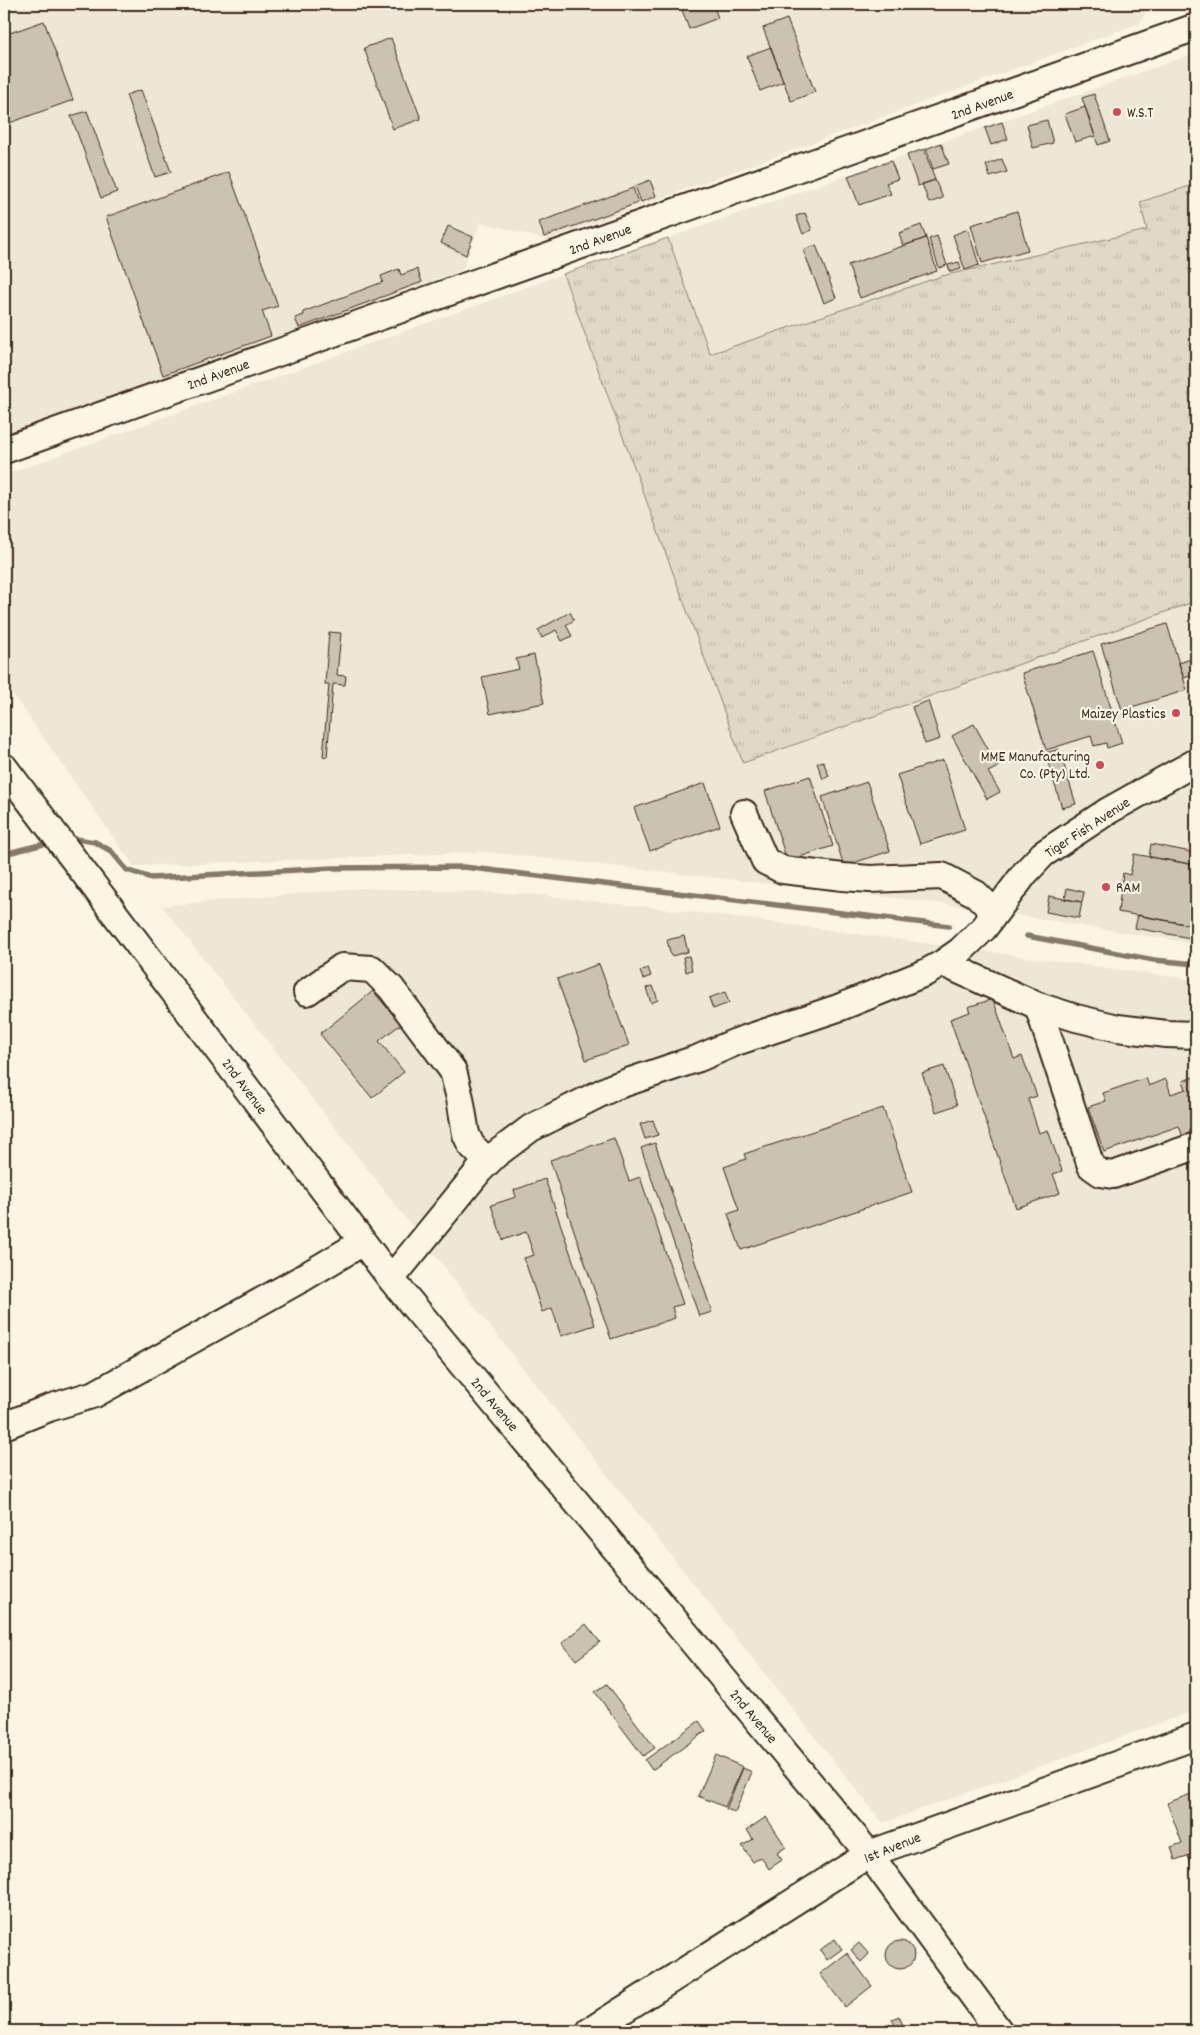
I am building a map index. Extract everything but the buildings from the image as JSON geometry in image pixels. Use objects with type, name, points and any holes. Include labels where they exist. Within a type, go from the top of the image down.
[{"type":"street","name":"2nd Avenue","points":[[4,450],[1196,28]]},
{"type":"street","name":"Tiger Fish Avenue","points":[[391,1279],[458,1195],[488,1162],[531,1128],[613,1087],[699,1058],[736,1042],[838,1008],[926,973],[951,957],[984,928],[1024,873],[1043,854],[1108,811],[1196,762]]},
{"type":"street","name":"2nd Avenue","points":[[4,767],[391,1279],[869,1854],[999,2031]]},
{"type":"street","points":[[744,813],[766,861],[783,870],[843,878],[870,879],[942,876],[976,894],[995,913]]},
{"type":"street","points":[[951,957],[1038,1006],[1118,1028],[1166,1034],[1196,1035]]},
{"type":"street","points":[[307,992],[342,967],[372,969],[391,988],[453,1071],[466,1134],[471,1146],[488,1162]]},
{"type":"street","points":[[1038,1006],[1091,1166],[1101,1172],[1113,1175],[1196,1146]]},
{"type":"street","points":[[4,1426],[49,1408],[95,1394],[301,1279],[363,1242]]},
{"type":"street","name":"1st Avenue","points":[[590,2031],[869,1854],[1196,1736]]},
{"type":"shaded area","points":[[4,4],[1149,4],[1140,23],[547,240],[481,222],[462,270],[4,440]]},
{"type":"shaded area","points":[[1196,53],[1196,184],[1141,202],[1148,230],[942,276],[710,354],[668,238]]},
{"type":"shaded area","points":[[563,274],[744,763],[1196,601],[1196,944],[947,904],[489,852],[134,866],[4,682],[4,475]]},
{"type":"shaded area","points":[[359,888],[529,894],[718,915],[1196,980],[1196,1710],[883,1823],[544,1395],[162,906]]},
{"type":"green space","points":[[1196,184],[1196,601],[743,763],[563,274],[668,238],[710,354],[942,276],[1147,230],[1140,202]]},
{"type":"waterway","points":[[76,839],[95,842],[111,851],[127,870],[151,878],[332,868],[464,867],[949,926]]},
{"type":"waterway","points":[[4,854],[52,842]]},
{"type":"waterway","points":[[1027,936],[1154,960],[1196,964]]},
{"type":"place","name":"W.S.T","points":[[1117,112]]},
{"type":"place","name":"Maizey Plastics","points":[[1176,713]]},
{"type":"place","name":"MME Manufacturing Co. (Pty) Ltd.","points":[[1100,765]]},
{"type":"place","name":"RAM","points":[[1106,887]]}]
